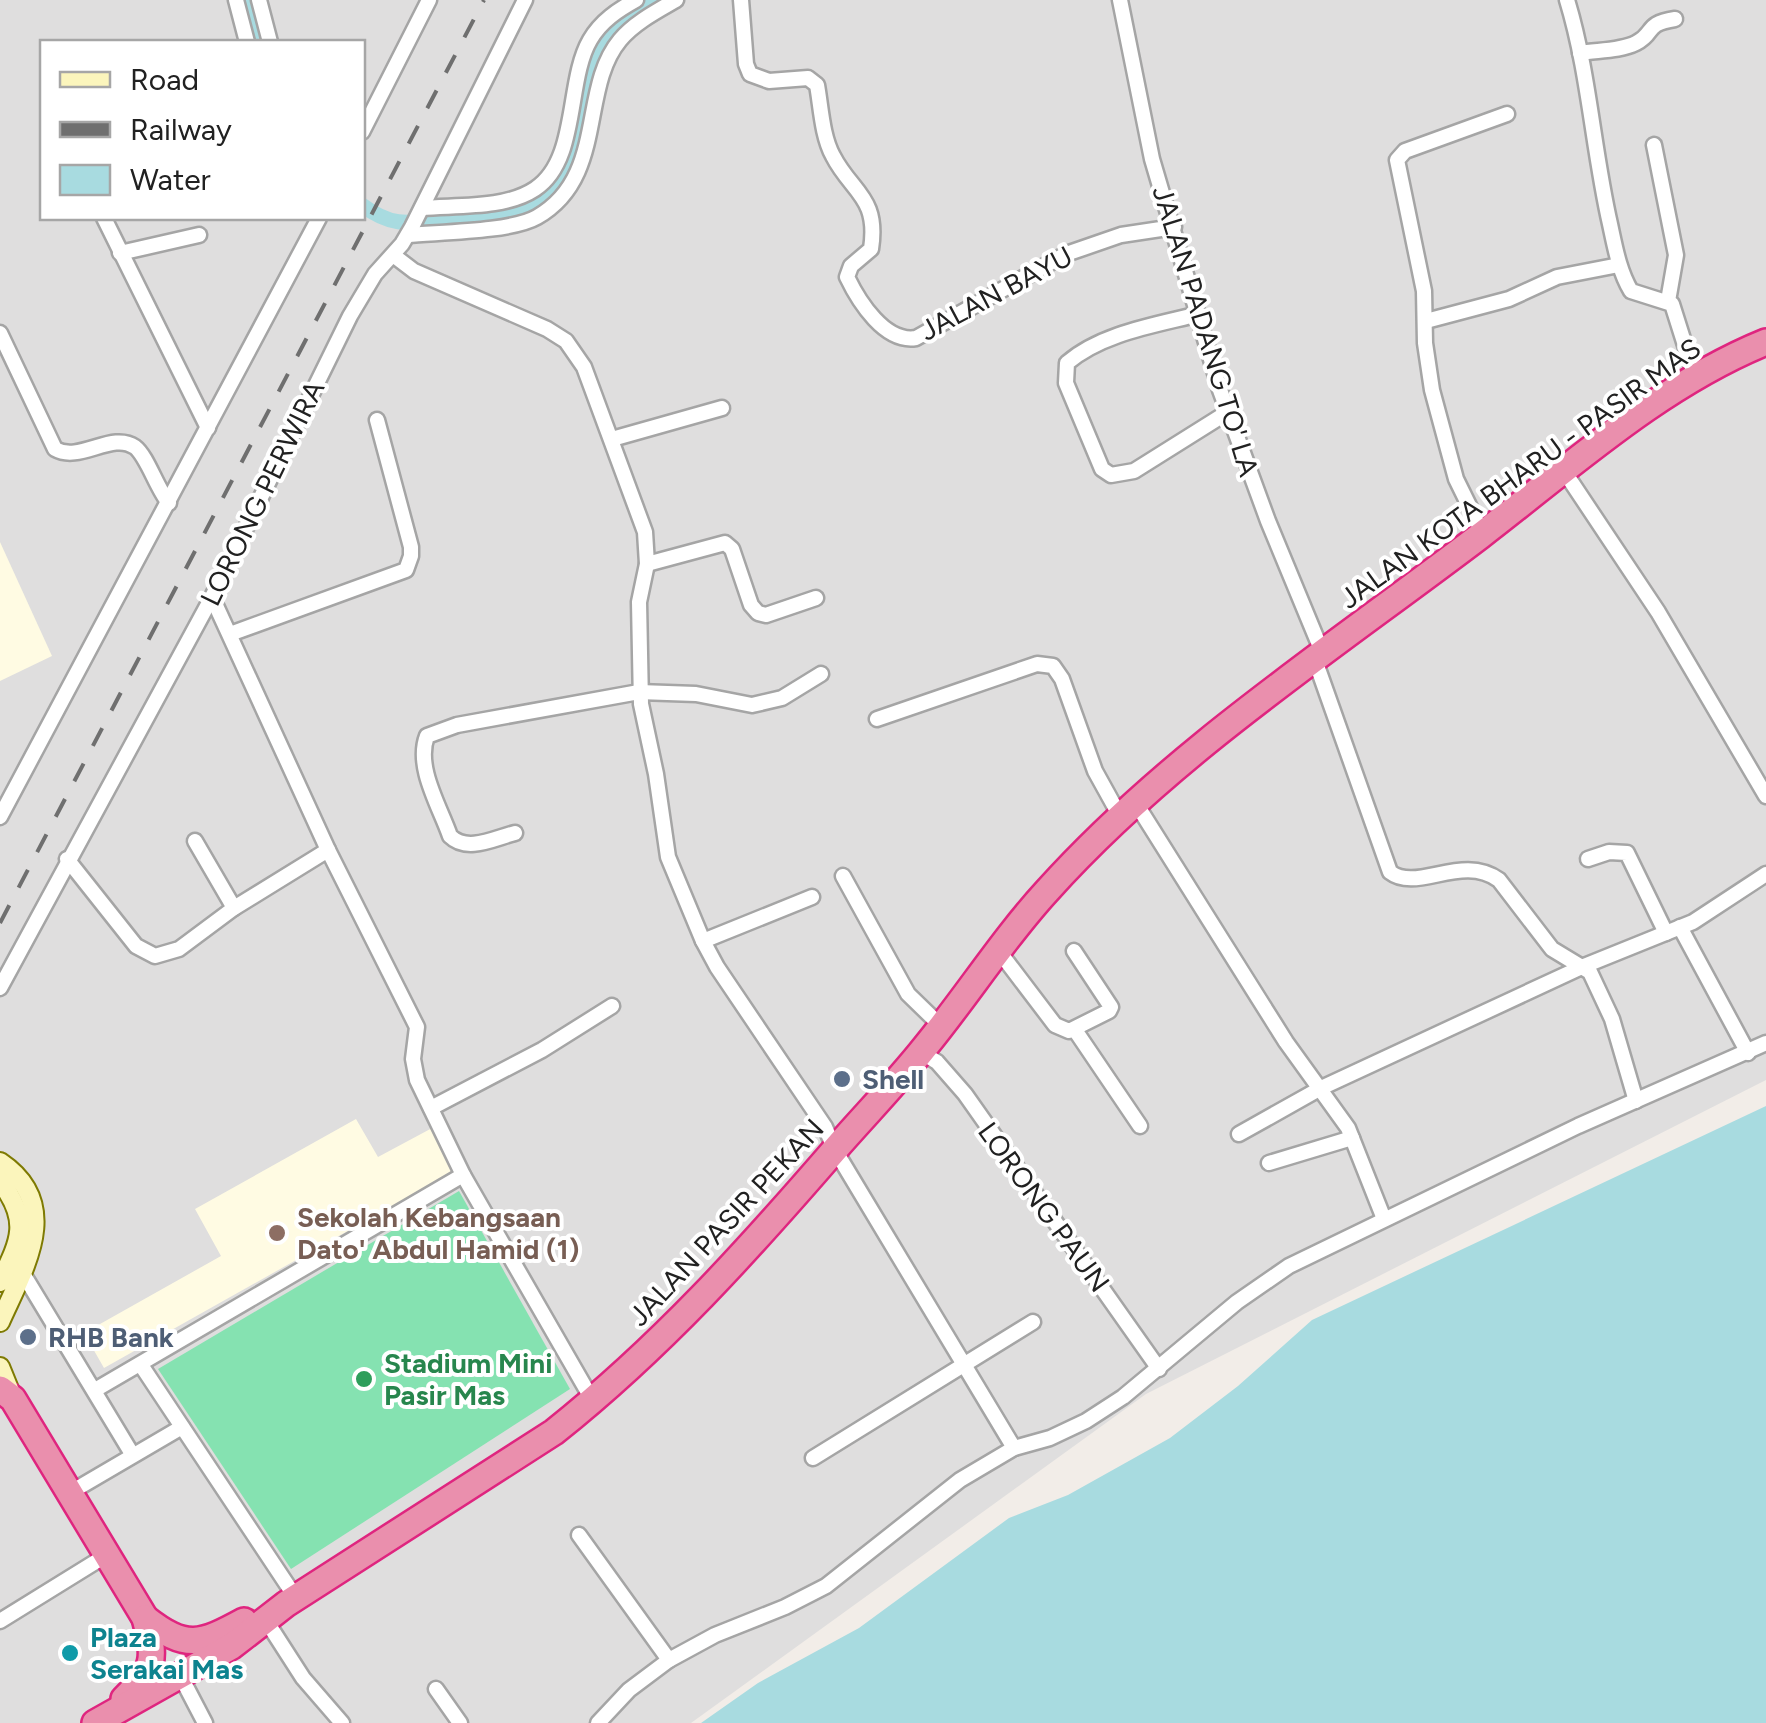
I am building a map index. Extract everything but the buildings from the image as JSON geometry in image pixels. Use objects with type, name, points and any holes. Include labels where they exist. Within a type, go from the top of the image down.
[{"type":"highway","name":"JALAN KOTA BHARU - PASIR MAS","points":[[1319,657],[1564,471],[1695,378],[1766,342]]},
{"type":"highway","name":"JALAN PASIR PEKAN","points":[[105,1717],[180,1678],[506,1464],[593,1402],[684,1318],[788,1207],[922,1052],[998,950],[1056,881],[1206,742],[1319,657]]},
{"type":"highway","points":[[7,1394],[71,1492],[145,1618],[152,1644],[152,1666],[105,1717]]},
{"type":"highway","points":[[145,1618],[171,1638],[204,1640],[283,1608]]},
{"type":"main road","points":[[0,1162],[35,1216],[35,1230],[22,1272],[0,1322]]},
{"type":"main road","points":[[0,1182],[19,1192]]},
{"type":"main road","points":[[0,1282],[20,1236],[19,1192]]},
{"type":"main road","points":[[0,1367],[7,1394]]},
{"type":"street","points":[[236,0],[246,40]]},
{"type":"street","points":[[259,0],[269,40]]},
{"type":"street","points":[[365,126],[429,0]]},
{"type":"street","name":"LORONG PERWIRA","points":[[0,988],[212,596],[350,316],[421,210],[525,0]]},
{"type":"street","points":[[421,210],[499,201],[534,190],[547,178],[564,138],[580,63],[589,41],[608,18],[636,0]]},
{"type":"street","points":[[410,230],[517,223],[536,217],[547,208],[572,181],[582,160],[602,76],[620,40],[676,0]]},
{"type":"street","name":"JALAN BAYU","points":[[741,0],[750,74],[769,80],[808,78],[817,85],[829,147],[863,195],[872,225],[871,249],[851,266],[848,277],[883,328],[893,336],[916,338],[1019,279],[1091,244],[1174,227]]},
{"type":"street","points":[[1566,0],[1580,53],[1619,265],[1631,291],[1668,301]]},
{"type":"street","name":"JALAN PADANG TO' LA","points":[[1124,1],[1144,125],[1228,412],[1319,657],[1390,872],[1398,878],[1471,868],[1490,873],[1552,949],[1584,966]]},
{"type":"street","points":[[1580,53],[1632,45],[1642,40],[1657,22],[1675,18]]},
{"type":"street","points":[[1483,534],[1456,479],[1443,434],[1427,364],[1424,292],[1397,160],[1405,151],[1508,114]]},
{"type":"street","points":[[1654,145],[1676,255],[1668,301],[1679,319],[1695,378]]},
{"type":"street","points":[[105,220],[208,428]]},
{"type":"street","points":[[0,817],[317,220]]},
{"type":"street","points":[[120,254],[199,235]]},
{"type":"street","points":[[394,255],[414,271],[546,329],[566,341],[584,367],[645,532],[647,564],[640,602],[639,692],[666,848],[703,942],[825,1127],[835,1150],[1014,1448]]},
{"type":"street","points":[[1426,321],[1509,299],[1557,277],[1619,265]]},
{"type":"street","points":[[1199,314],[1117,337],[1076,356],[1068,363],[1066,382],[1102,468],[1111,475],[1134,471],[1228,412]]},
{"type":"street","points":[[0,333],[56,449],[68,454],[131,444],[140,451],[169,503]]},
{"type":"street","points":[[612,439],[722,408]]},
{"type":"street","points":[[230,634],[406,570],[411,547],[376,420]]},
{"type":"street","points":[[1564,471],[1658,612],[1766,796]]},
{"type":"street","points":[[647,564],[725,543],[732,549],[751,605],[758,613],[816,598]]},
{"type":"street","points":[[212,596],[328,850],[417,1028],[414,1069],[430,1108],[463,1174],[593,1402]]},
{"type":"street","points":[[878,719],[1037,664],[1053,666],[1062,679],[1095,772],[1129,812],[1321,1088],[1352,1138],[1384,1219]]},
{"type":"street","points":[[515,832],[468,845],[450,836],[424,762],[422,748],[427,736],[457,725],[639,692],[696,694],[752,706],[782,698],[821,674]]},
{"type":"street","points":[[194,841],[234,908]]},
{"type":"street","points":[[67,859],[136,946],[155,956],[179,949],[234,908],[328,850]]},
{"type":"street","points":[[1588,859],[1609,852],[1627,853],[1748,1053]]},
{"type":"street","points":[[1238,1134],[1321,1088],[1584,966],[1673,930],[1766,874]]},
{"type":"street","points":[[844,876],[908,994],[942,1026]]},
{"type":"street","points":[[703,942],[812,897]]},
{"type":"street","points":[[998,950],[1055,1025],[1062,1030],[1076,1030],[1111,1007],[1074,950]]},
{"type":"street","points":[[1584,966],[1608,1008],[1636,1101]]},
{"type":"street","points":[[430,1108],[542,1050],[612,1006]]},
{"type":"street","points":[[1076,1030],[1140,1126]]},
{"type":"street","points":[[598,1723],[629,1690],[668,1660],[826,1586],[925,1505],[1014,1448],[1050,1438],[1086,1421],[1159,1369],[1264,1281],[1384,1219],[1766,1044]]},
{"type":"street","name":"LORONG PAUN","points":[[922,1052],[937,1062],[965,1094],[1159,1369]]},
{"type":"street","points":[[1270,1163],[1352,1138]]},
{"type":"street","points":[[96,1390],[463,1174]]},
{"type":"street","points":[[22,1272],[132,1454]]},
{"type":"street","points":[[812,1458],[1034,1322]]},
{"type":"street","points":[[141,1365],[182,1426],[283,1608],[303,1678],[342,1723]]},
{"type":"street","points":[[71,1492],[182,1426]]},
{"type":"street","points":[[579,1535],[668,1660]]},
{"type":"street","points":[[0,1620],[106,1556]]},
{"type":"street","points":[[180,1678],[205,1723]]},
{"type":"street","points":[[436,1689],[460,1723]]},
{"type":"shaded area","points":[[0,0],[1766,0],[1766,1080],[1146,1394],[691,1723],[0,1723]]},
{"type":"shaded area","points":[[0,542],[52,656],[0,681]]},
{"type":"shaded area","name":"Sekolah Kebangsaan Dato' Abdul Hamid (1)","points":[[356,1119],[378,1157],[434,1127],[458,1169],[104,1368],[84,1333],[221,1256],[195,1209]]},
{"type":"green space","name":"Stadium Mini Pasir Mas","points":[[459,1191],[570,1389],[291,1569],[158,1369]]},
{"type":"water","points":[[1766,1106],[1766,1723],[701,1723],[758,1683],[859,1628],[1009,1518],[1068,1495],[1170,1438],[1238,1386],[1312,1320]]},
{"type":"waterway","points":[[248,0],[258,40]]},
{"type":"waterway","points":[[365,207],[384,218],[415,222],[508,213],[547,195],[570,159],[595,50],[612,27],[653,0]]},
{"type":"railway","points":[[0,923],[484,0]]},
{"type":"place","name":"Shell","points":[[842,1079]]},
{"type":"place","name":"Sekolah Kebangsaan Dato' Abdul Hamid (1)","points":[[277,1233]]},
{"type":"place","name":"RHB Bank","points":[[28,1337]]},
{"type":"place","name":"Stadium Mini Pasir Mas","points":[[364,1379]]},
{"type":"place","name":"Plaza Serakai Mas","points":[[70,1653]]}]
